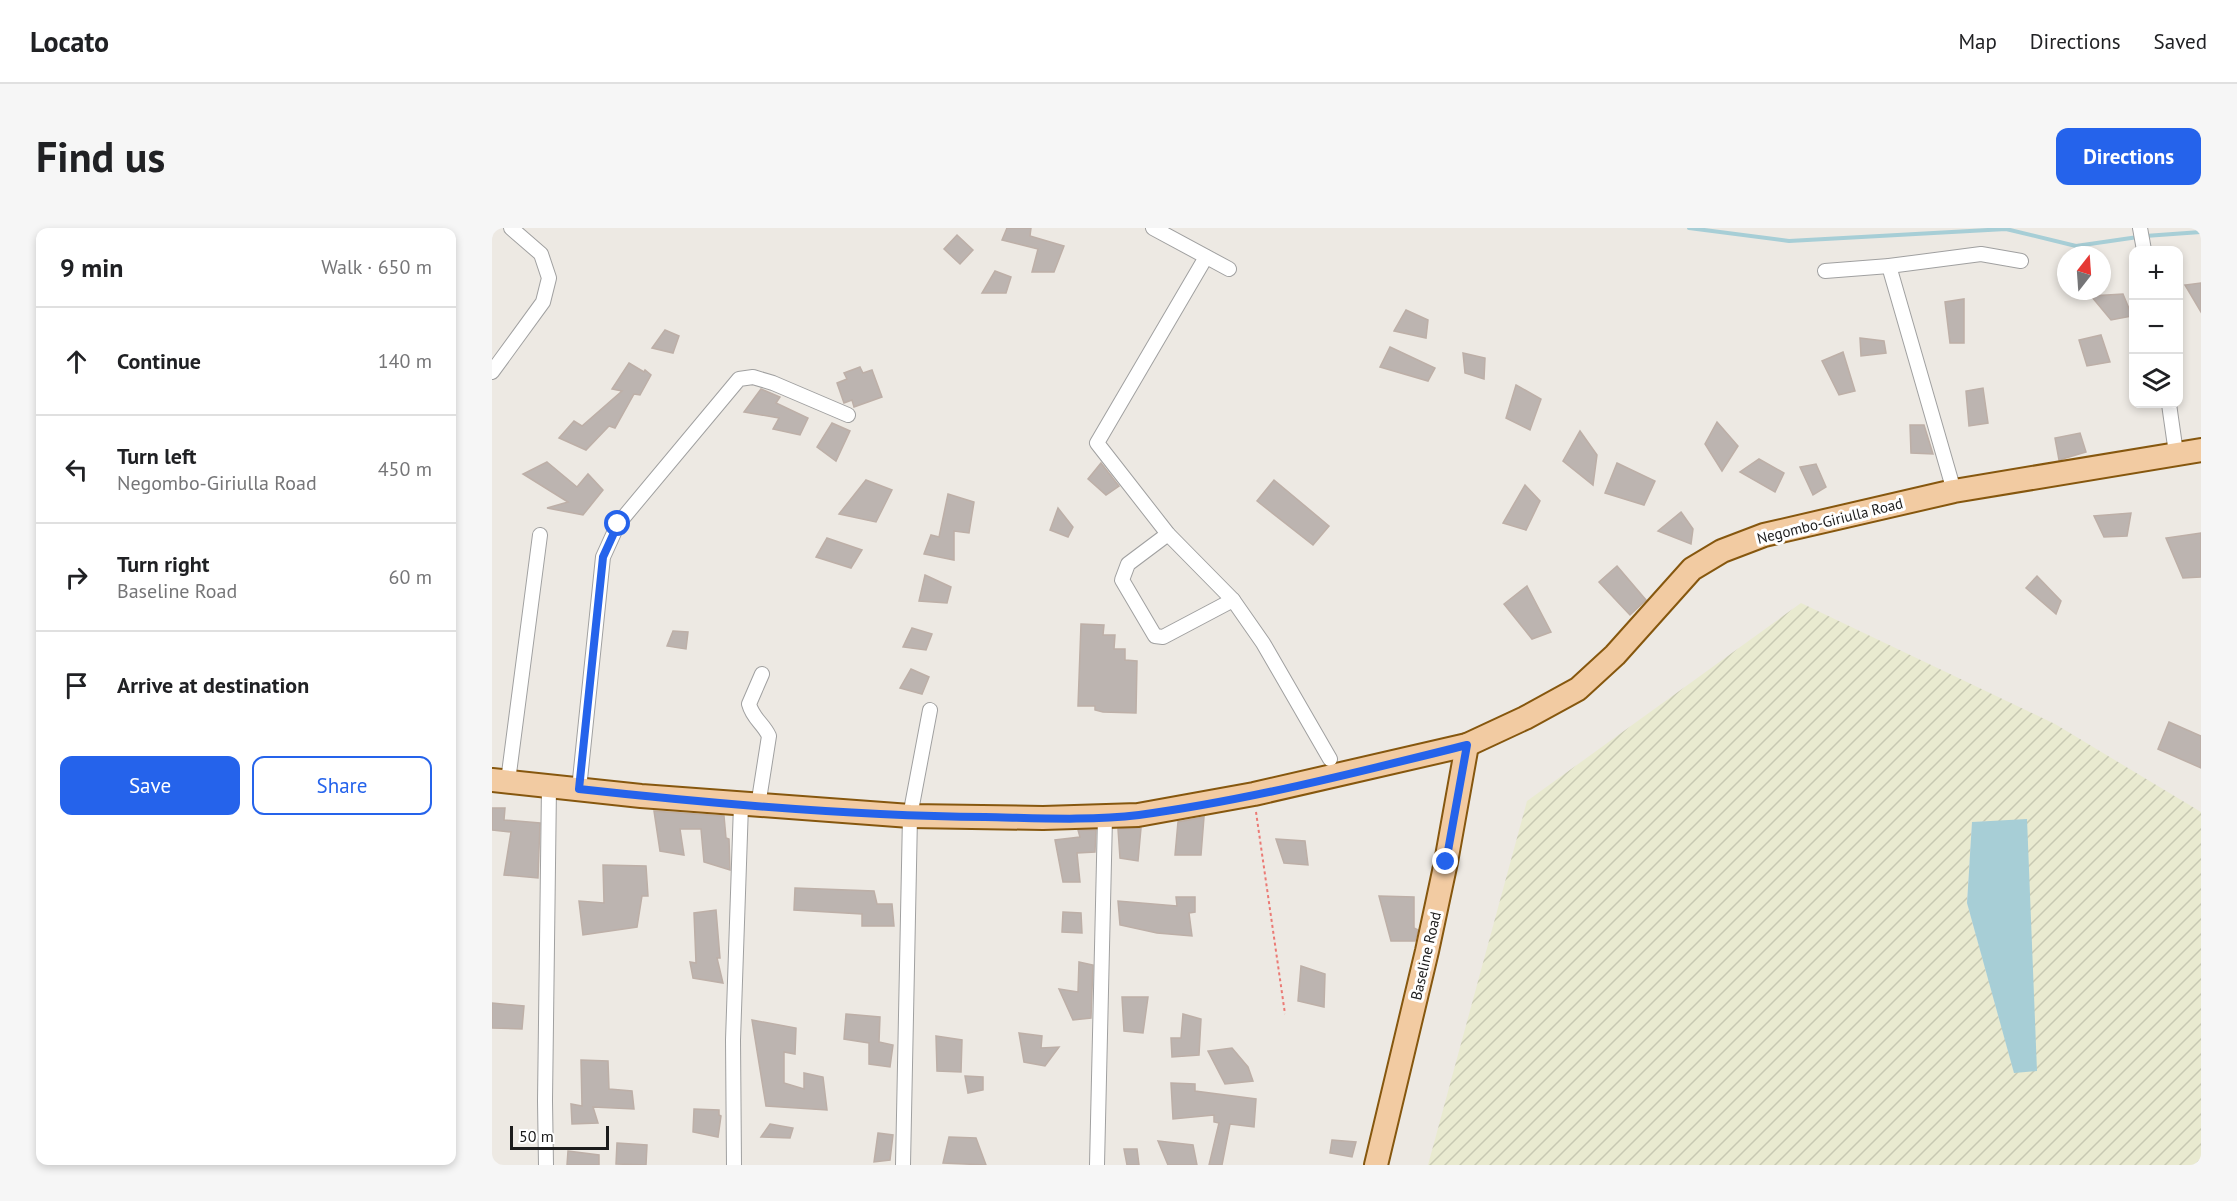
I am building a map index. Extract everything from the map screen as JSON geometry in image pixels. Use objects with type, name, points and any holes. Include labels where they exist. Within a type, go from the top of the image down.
[{"type":"main road","name":"Negombo-Giriulla Road","points":[[500,781],[749,805],[910,816],[1104,817],[1138,815],[1254,794],[1467,745],[1525,718],[1578,688],[1615,655],[1692,569],[1722,551],[1764,535],[1954,491],[2201,450]]},
{"type":"main road","name":"Baseline Road","points":[[1376,1165],[1427,951],[1467,745]]},
{"type":"street","points":[[492,372],[543,303],[549,278],[541,254],[511,228]]},
{"type":"street","points":[[1153,228],[1228,269]]},
{"type":"street","points":[[2140,228],[2144,246]]},
{"type":"street","points":[[1825,272],[1981,254],[2021,261]]},
{"type":"street","points":[[1206,257],[1097,443],[1168,534],[1233,600],[1263,644],[1330,759]]},
{"type":"street","points":[[1889,266],[1954,491]]},
{"type":"street","points":[[579,789],[603,557],[618,524],[739,380],[753,377],[774,383],[848,415]]},
{"type":"street","points":[[2170,408],[2176,453]]},
{"type":"street","points":[[1168,534],[1128,564],[1122,580],[1155,636],[1163,637],[1233,600]]},
{"type":"street","points":[[500,781],[540,535]]},
{"type":"street","points":[[734,1165],[732,1040],[749,805],[769,736],[764,726],[752,716],[749,704],[762,674]]},
{"type":"street","points":[[903,1165],[910,816],[930,710]]},
{"type":"street","points":[[546,1165],[549,786]]},
{"type":"street","points":[[1097,1165],[1104,817]]},
{"type":"path","points":[[1254,794],[1285,1014]]},
{"type":"green space","points":[[1801,603],[2055,724],[2201,812],[2201,1165],[1428,1165],[1527,801]],"holes":[[[2027,820],[2014,1072],[1967,903],[1972,822]]]},
{"type":"water","points":[[2027,819],[2037,1071],[2014,1073],[1967,903],[1972,822]]},
{"type":"building","points":[[1007,228],[1031,228],[1030,236],[1064,246],[1054,272],[1032,272],[1038,249],[1002,240]]},
{"type":"building","points":[[957,235],[973,250],[960,264],[944,249]]},
{"type":"building","points":[[995,271],[1011,277],[1006,293],[982,293]]},
{"type":"building","points":[[2201,283],[2201,312],[2185,285]]},
{"type":"building","points":[[2123,294],[2129,309],[2129,317],[2111,320],[2094,300],[2111,300],[2111,295]]},
{"type":"building","points":[[1964,299],[1964,343],[1950,343],[1945,302]]},
{"type":"building","points":[[1406,310],[1428,320],[1426,338],[1394,331]]},
{"type":"building","points":[[665,330],[679,336],[673,353],[652,348]]},
{"type":"building","points":[[2101,335],[2110,362],[2087,366],[2079,340]]},
{"type":"building","points":[[1860,338],[1884,341],[1886,353],[1861,356]]},
{"type":"building","points":[[1390,347],[1435,368],[1428,381],[1380,367]]},
{"type":"building","points":[[1843,352],[1855,391],[1839,395],[1822,361]]},
{"type":"building","points":[[1463,353],[1485,358],[1484,379],[1465,373]]},
{"type":"building","points":[[629,363],[651,375],[640,395],[634,394],[615,428],[609,426],[586,450],[559,438],[574,421],[582,426],[622,391],[612,389]]},
{"type":"building","points":[[860,367],[863,373],[872,370],[882,397],[854,407],[852,400],[844,403],[837,383],[847,379],[844,373]]},
{"type":"building","points":[[1516,385],[1541,399],[1530,430],[1506,418]]},
{"type":"building","points":[[1983,388],[1988,423],[1969,426],[1966,391]]},
{"type":"building","points":[[761,389],[780,397],[776,403],[808,418],[800,435],[773,429],[779,418],[744,412]]},
{"type":"building","points":[[1717,422],[1738,446],[1722,471],[1705,444]]},
{"type":"building","points":[[832,423],[850,431],[836,461],[817,447]]},
{"type":"building","points":[[1910,425],[1924,425],[1933,454],[1911,453]]},
{"type":"building","points":[[1580,431],[1597,455],[1593,485],[1563,461]]},
{"type":"building","points":[[2080,433],[2086,452],[2059,460],[2055,438]]},
{"type":"building","points":[[1759,459],[1784,473],[1775,492],[1740,472]]},
{"type":"building","points":[[547,462],[577,487],[588,474],[603,490],[583,515],[547,508],[568,502],[523,474]]},
{"type":"building","points":[[1101,463],[1119,486],[1106,495],[1088,479]]},
{"type":"building","points":[[1617,463],[1655,481],[1644,505],[1605,493]]},
{"type":"building","points":[[1816,464],[1826,487],[1813,495],[1800,467]]},
{"type":"building","points":[[866,480],[892,490],[876,522],[839,514]]},
{"type":"building","points":[[1274,480],[1329,526],[1313,545],[1257,501]]},
{"type":"building","points":[[1525,485],[1540,501],[1526,530],[1503,523]]},
{"type":"building","points":[[948,494],[974,502],[969,533],[954,531],[954,560],[924,554],[931,535],[939,537]]},
{"type":"building","points":[[1058,508],[1073,527],[1068,537],[1050,530]]},
{"type":"building","points":[[1681,512],[1693,529],[1691,544],[1658,531]]},
{"type":"building","points":[[2131,513],[2127,536],[2104,537],[2094,516]]},
{"type":"building","points":[[2201,533],[2201,577],[2183,578],[2166,538]]},
{"type":"building","points":[[827,538],[862,550],[851,568],[816,557]]},
{"type":"building","points":[[1617,566],[1646,600],[1630,615],[1599,582]]},
{"type":"building","points":[[925,575],[951,587],[947,603],[919,601]]},
{"type":"building","points":[[2037,576],[2061,601],[2056,614],[2026,588]]},
{"type":"building","points":[[1527,586],[1551,632],[1532,639],[1504,604]]},
{"type":"building","points":[[1081,624],[1104,625],[1103,635],[1115,635],[1114,649],[1125,649],[1125,660],[1137,661],[1136,713],[1103,712],[1095,710],[1095,706],[1078,706]]},
{"type":"building","points":[[912,628],[932,634],[926,650],[903,647]]},
{"type":"building","points":[[673,631],[688,632],[686,649],[667,646]]},
{"type":"building","points":[[911,669],[929,677],[922,694],[900,688]]},
{"type":"building","points":[[2169,722],[2201,736],[2201,768],[2158,749]]},
{"type":"building","points":[[492,808],[505,808],[504,820],[540,823],[538,878],[504,875],[511,832],[492,830]]},
{"type":"building","points":[[654,811],[724,816],[726,838],[729,839],[730,870],[704,862],[701,829],[680,829],[684,855],[660,851]]},
{"type":"building","points":[[1204,817],[1201,855],[1175,855],[1178,822]]},
{"type":"building","points":[[1141,828],[1138,861],[1120,858],[1118,829]]},
{"type":"building","points":[[1078,830],[1096,830],[1095,852],[1077,853],[1080,882],[1063,882],[1055,840],[1080,837]]},
{"type":"building","points":[[1276,839],[1305,841],[1308,865],[1284,863]]},
{"type":"building","points":[[603,865],[646,866],[648,896],[642,896],[637,927],[583,935],[579,901],[604,903]]},
{"type":"building","points":[[795,888],[874,891],[877,904],[892,904],[894,926],[862,926],[862,914],[794,910]]},
{"type":"building","points":[[1379,896],[1414,897],[1414,928],[1418,930],[1415,941],[1391,941]]},
{"type":"building","points":[[1176,897],[1195,897],[1195,912],[1189,913],[1192,936],[1157,933],[1120,925],[1118,901],[1177,906]]},
{"type":"building","points":[[716,910],[720,958],[717,958],[723,983],[693,978],[690,962],[696,963],[694,913]]},
{"type":"building","points":[[1063,912],[1081,913],[1082,933],[1062,932]]},
{"type":"building","points":[[1079,962],[1093,965],[1091,1018],[1073,1020],[1059,989],[1078,992]]},
{"type":"building","points":[[1301,966],[1325,974],[1324,1007],[1298,1001]]},
{"type":"building","points":[[1122,997],[1148,997],[1143,1033],[1124,1031]]},
{"type":"building","points":[[492,1003],[524,1006],[522,1029],[492,1028]]},
{"type":"building","points":[[846,1014],[880,1017],[879,1042],[893,1045],[890,1067],[869,1064],[869,1043],[844,1039]]},
{"type":"building","points":[[1183,1014],[1201,1019],[1199,1055],[1172,1057],[1171,1038],[1181,1038]]},
{"type":"building","points":[[752,1020],[796,1028],[795,1054],[784,1052],[784,1083],[804,1089],[804,1073],[823,1077],[827,1110],[766,1106]]},
{"type":"building","points":[[1019,1033],[1042,1036],[1041,1048],[1059,1047],[1045,1066],[1024,1062]]},
{"type":"building","points":[[936,1036],[962,1040],[961,1072],[937,1071]]},
{"type":"building","points":[[1232,1048],[1248,1067],[1253,1081],[1225,1084],[1208,1051]]},
{"type":"building","points":[[581,1060],[608,1061],[609,1089],[632,1091],[634,1109],[593,1107],[598,1123],[572,1124],[571,1104],[582,1106]]},
{"type":"building","points":[[965,1076],[983,1077],[983,1090],[968,1093]]},
{"type":"building","points":[[1171,1083],[1195,1084],[1195,1091],[1256,1099],[1254,1127],[1230,1124],[1222,1165],[1209,1165],[1219,1123],[1214,1122],[1214,1115],[1173,1119]]},
{"type":"building","points":[[694,1109],[719,1110],[721,1116],[718,1137],[693,1132]]},
{"type":"building","points":[[770,1124],[793,1128],[790,1138],[761,1137]]},
{"type":"building","points":[[878,1133],[893,1135],[890,1160],[874,1162]]},
{"type":"building","points":[[949,1137],[976,1138],[986,1165],[943,1163]]},
{"type":"building","points":[[1332,1140],[1356,1142],[1352,1157],[1330,1153]]},
{"type":"building","points":[[1158,1141],[1193,1145],[1197,1165],[1168,1165]]},
{"type":"building","points":[[617,1143],[647,1145],[646,1165],[616,1164]]},
{"type":"building","points":[[1124,1149],[1137,1149],[1139,1165],[1127,1165]]},
{"type":"building","points":[[568,1151],[599,1155],[599,1165],[567,1165]]},
{"type":"waterway","points":[[1689,228],[1789,241],[2006,229],[2076,246],[2138,237]]},
{"type":"waterway","points":[[2145,236],[2201,232]]},
{"type":"route","points":[[618,524],[603,557],[579,789],[741,805],[910,816],[1104,817],[1138,815],[1254,794],[1467,745],[1446,862]]}]
